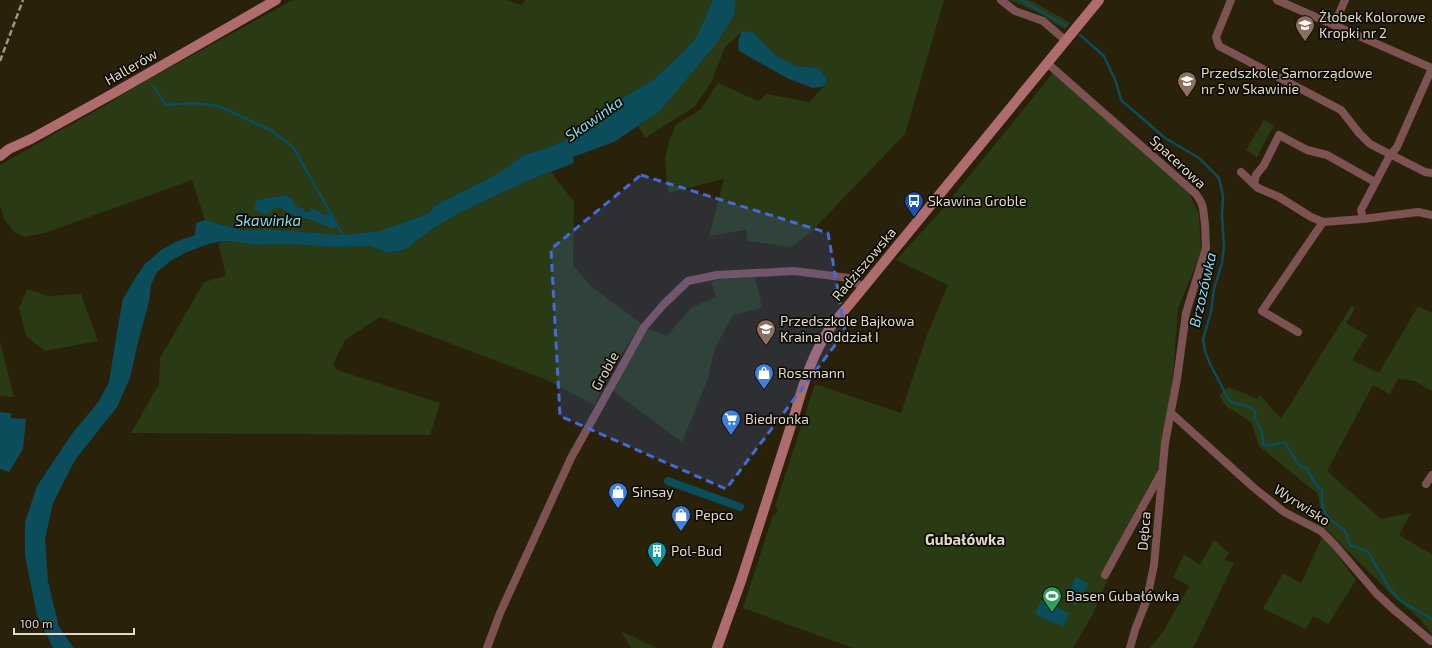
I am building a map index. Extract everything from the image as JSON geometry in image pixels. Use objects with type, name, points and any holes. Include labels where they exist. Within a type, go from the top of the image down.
[{"type":"street","name":"Hallerów","points":[[0,156],[276,0]]},
{"type":"street","points":[[1001,0],[1015,11],[1043,20],[1065,40]]},
{"type":"street","name":"Radziszowska","points":[[717,648],[741,581],[808,372],[821,343],[830,328],[1099,0]]},
{"type":"street","points":[[1231,0],[1216,37],[1219,46],[1341,110],[1363,138],[1370,144],[1425,172],[1432,173]]},
{"type":"street","points":[[1277,0],[1432,68],[1402,135],[1361,210],[1362,219]]},
{"type":"street","points":[[1334,25],[1345,0]]},
{"type":"street","name":"Spacerowa","points":[[1047,63],[1164,165],[1196,194],[1201,202],[1205,224],[1206,248],[1186,313],[1178,379],[1171,413]]},
{"type":"street","points":[[1254,184],[1256,175],[1264,165],[1279,135],[1307,150],[1327,155],[1376,182]]},
{"type":"street","points":[[1241,172],[1258,188],[1279,197],[1311,217],[1323,222],[1418,212],[1432,215]]},
{"type":"street","points":[[1298,332],[1262,311],[1323,222]]},
{"type":"street","name":"Groble","points":[[486,648],[500,613],[571,458],[644,327],[664,304],[688,281],[717,275],[794,271],[849,278],[864,288]]},
{"type":"street","name":"Dębca","points":[[1130,648],[1147,599],[1154,565],[1165,443],[1171,413]]},
{"type":"street","name":"Wyrwisko","points":[[1171,413],[1253,487],[1284,512],[1321,531],[1376,593],[1392,609],[1431,641]]},
{"type":"street","points":[[1105,575],[1162,471]]},
{"type":"street","points":[[1426,484],[1432,475]]},
{"type":"highlighted area","points":[[641,175],[828,233],[845,332],[726,489],[560,416],[551,249]]},
{"type":"green space","points":[[293,0],[506,0],[522,5],[525,0],[712,0],[697,36],[684,51],[652,81],[614,103],[598,123],[587,131],[541,150],[525,154],[499,173],[434,206],[429,213],[380,231],[343,235],[266,229],[241,230],[205,220],[192,180],[45,233],[24,237],[14,232],[4,219],[0,205],[0,165],[147,80]],"holes":[[[286,195],[293,200],[296,206],[304,209],[306,212],[310,211],[311,209],[327,215],[333,229],[315,222],[289,215],[281,208],[272,209],[261,213],[256,200]]]},
{"type":"green space","points":[[736,0],[944,0],[905,134],[811,232],[791,247],[748,241],[746,230],[709,236],[724,179],[668,193],[665,160],[668,144],[676,125],[701,109],[718,83],[758,101],[767,94],[809,102],[824,86],[827,78],[818,68],[795,66],[774,54],[753,32],[742,32],[725,47],[711,83],[694,107],[645,138],[638,126],[660,111],[734,16]]},
{"type":"green space","points":[[1009,0],[1030,0],[1071,23],[1064,29],[1035,11]]},
{"type":"green space","points":[[1053,73],[1189,193],[1199,214],[1201,252],[1178,309],[1173,375],[1159,467],[1118,543],[1111,571],[1093,614],[1073,648],[853,648],[743,608],[773,515],[776,514],[778,509],[775,506],[815,384],[901,413],[927,335],[948,285],[896,260],[940,212]]},
{"type":"green space","points":[[1264,120],[1274,125],[1257,157],[1246,150]]},
{"type":"green space","points":[[551,172],[574,202],[573,266],[591,286],[642,324],[618,359],[594,405],[547,380],[380,317],[345,340],[333,364],[337,370],[440,403],[430,435],[131,433],[159,384],[160,358],[204,282],[226,276],[218,243],[230,241],[257,245],[285,244],[335,247],[370,246],[388,253],[404,250],[434,228],[459,213],[525,182]]},
{"type":"green space","points":[[755,277],[762,308],[733,315],[715,348],[707,381],[682,442],[612,390],[647,328],[667,336],[691,308],[716,297],[711,281]]},
{"type":"green space","points":[[27,289],[48,296],[81,294],[98,341],[45,351],[26,336],[19,308]]},
{"type":"green space","points":[[1352,305],[1355,309],[1346,323],[1367,335],[1352,360],[1379,373],[1418,306],[1432,313],[1432,391],[1415,381],[1398,379],[1390,394],[1373,385],[1327,471],[1381,519],[1411,513],[1399,535],[1432,556],[1432,635],[1419,618],[1396,599],[1323,526],[1318,494],[1259,446],[1251,422],[1226,406],[1219,395],[1229,387],[1257,399],[1260,395],[1281,419]]},
{"type":"green space","points":[[0,341],[14,397],[0,396]]},
{"type":"green space","points":[[1323,536],[1356,580],[1328,624],[1313,616],[1306,629],[1263,609],[1283,573],[1301,583]]},
{"type":"green space","points":[[1214,540],[1229,553],[1224,560],[1234,563],[1194,646],[1192,648],[1150,648],[1163,632],[1189,586],[1173,577],[1184,554],[1200,565]]},
{"type":"green space","points":[[621,631],[657,648],[631,648]]},
{"type":"water","points":[[712,0],[736,0],[734,16],[715,45],[660,111],[614,142],[573,157],[574,163],[525,182],[459,213],[434,228],[404,250],[388,253],[370,246],[335,247],[285,244],[257,245],[229,241],[211,243],[187,252],[169,262],[157,272],[151,285],[149,302],[130,378],[117,407],[75,460],[53,503],[45,539],[48,581],[59,627],[74,648],[53,648],[37,615],[25,556],[25,522],[37,486],[71,435],[99,401],[109,382],[123,299],[145,264],[161,250],[175,242],[195,235],[196,223],[205,220],[241,230],[266,229],[343,235],[380,231],[429,213],[434,206],[499,173],[525,154],[541,150],[587,131],[598,123],[614,103],[652,81],[684,51],[697,36]]},
{"type":"water","points":[[742,31],[753,32],[774,54],[795,66],[818,68],[827,78],[825,86],[813,88],[789,79],[739,51],[738,46]]},
{"type":"water","points":[[286,195],[293,200],[296,206],[304,209],[306,212],[310,211],[311,208],[324,215],[330,214],[336,227],[333,229],[310,220],[294,216],[281,208],[272,209],[271,212],[264,215],[254,209],[256,200]]},
{"type":"water","points":[[0,412],[11,413],[11,418],[26,419],[23,449],[9,472],[0,469]]},
{"type":"water","name":"Basen Gubałówka","points":[[1076,577],[1088,583],[1077,605],[1065,600]]},
{"type":"water","name":"Basen Gubałówka","points":[[1041,600],[1069,613],[1063,627],[1035,614]]},
{"type":"waterway","name":"Brzozówka","points":[[1021,0],[1066,26]]},
{"type":"waterway","name":"Brzozówka","points":[[1080,35],[1104,56],[1116,82],[1121,100],[1165,138],[1199,158],[1219,178],[1223,196],[1222,215],[1224,247],[1222,263],[1214,289],[1211,312],[1203,339],[1205,351],[1210,364],[1229,400],[1248,406],[1255,411],[1255,418],[1262,431],[1263,444],[1272,445],[1285,443],[1298,464],[1306,467],[1317,486],[1322,490],[1322,503],[1325,513],[1345,531],[1350,545],[1368,552],[1390,589],[1401,601],[1432,619]]},
{"type":"waterway","points":[[154,87],[166,105],[194,103],[219,106],[272,131],[293,147],[343,235],[342,237]]},
{"type":"waterway","points":[[668,481],[740,507]]},
{"type":"railway","points":[[0,61],[23,0]]},
{"type":"place","name":"Żłobek Kolorowe Kropki nr 2","points":[[1305,42]]},
{"type":"place","name":"Przedszkole Samorządowe nr 5 w Skawinie","points":[[1187,98]]},
{"type":"place","name":"Skawina Groble","points":[[914,218]]},
{"type":"place","name":"Przedszkole Bajkowa Kraina Oddział I","points":[[766,346]]},
{"type":"place","name":"Rossmann","points":[[764,390]]},
{"type":"place","name":"Biedronka","points":[[731,436]]},
{"type":"place","name":"Sinsay","points":[[618,509]]},
{"type":"place","name":"Pepco","points":[[681,532]]},
{"type":"place","name":"Pol-Bud","points":[[657,568]]},
{"type":"place","name":"Basen Gubałówka","points":[[1052,613]]},
{"type":"district","name":"Gubałówka","points":[[965,540]]},
{"type":"water label","name":"Skawinka","points":[[594,119]]},
{"type":"water label","name":"Skawinka","points":[[268,221]]}]
